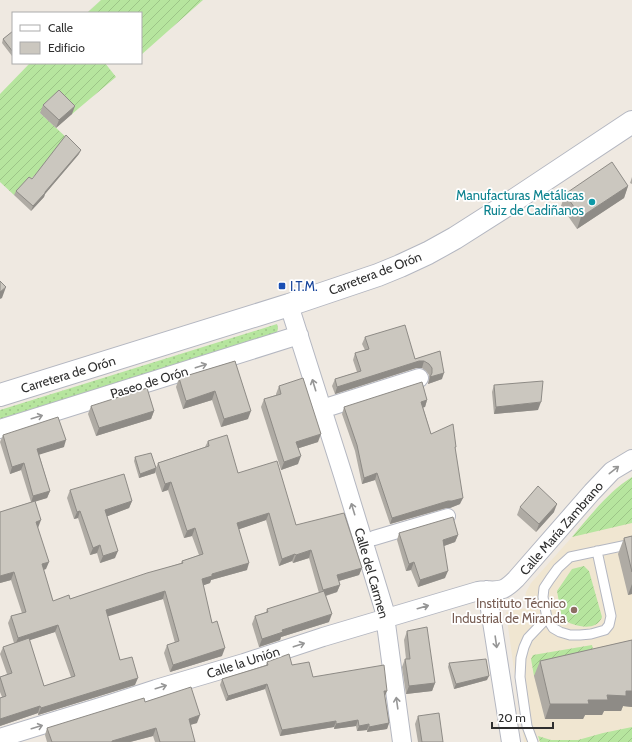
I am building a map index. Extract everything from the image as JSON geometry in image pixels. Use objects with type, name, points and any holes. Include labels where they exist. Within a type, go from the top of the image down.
[{"type":"street","name":"Carretera de Orón","points":[[0,395],[289,305],[378,275],[428,253],[455,238],[632,122]]},
{"type":"street","name":"Calle del Carmen","points":[[289,305],[384,609],[402,742]]},
{"type":"street","name":"Paseo de Orón","points":[[0,429],[299,335]]},
{"type":"street","points":[[322,408],[419,378]]},
{"type":"street","name":"Calle María Zambrano","points":[[487,590],[504,589],[516,579],[612,471],[632,459]]},
{"type":"street","name":"Calle del Carmen","points":[[374,538],[448,516]]},
{"type":"street","points":[[487,590],[510,742]]},
{"type":"street","name":"Calle la Unión","points":[[0,738],[244,663],[323,637],[478,591],[487,590]]},
{"type":"lane","points":[[597,551],[611,616],[609,625],[605,630],[591,634],[570,635],[560,632],[553,628],[547,618],[543,597],[544,588],[558,568],[570,557],[597,551],[632,544]]},
{"type":"lane","points":[[533,742],[527,726],[520,677],[521,658],[528,638],[547,618]]},
{"type":"shaded area","name":"Instituto Técnico Industrial de Miranda","points":[[632,477],[632,742],[524,742],[506,612],[527,608],[525,598],[526,592],[531,583],[615,489]]},
{"type":"green space","points":[[101,0],[203,0],[142,54],[142,12],[88,12]]},
{"type":"green space","points":[[29,64],[106,64],[116,77],[72,114],[40,113],[68,139],[42,168],[14,195],[0,182],[0,94]]},
{"type":"green space","points":[[277,324],[277,333],[0,419],[0,410]]},
{"type":"green space","points":[[632,477],[632,523],[572,537],[607,497]]},
{"type":"green space","points":[[584,566],[589,571],[602,617],[599,622],[590,627],[578,626],[562,619],[557,591],[572,569]]},
{"type":"green space","points":[[592,645],[596,662],[534,676],[531,659],[533,655]]},
{"type":"green space","points":[[632,727],[632,742],[540,742],[538,736],[551,740],[578,740]]},
{"type":"building","points":[[12,32],[12,51],[3,39]]},
{"type":"building","points":[[59,90],[75,106],[59,120],[43,105]]},
{"type":"building","points":[[66,135],[81,150],[33,206],[16,191],[29,177],[32,179]]},
{"type":"building","points":[[612,162],[628,186],[581,217],[565,194]]},
{"type":"building","points":[[0,281],[6,287],[0,292]]},
{"type":"building","points":[[405,325],[415,359],[440,351],[444,373],[430,377],[432,368],[424,361],[419,361],[337,387],[335,379],[361,371],[355,353],[369,349],[365,337]]},
{"type":"building","points":[[235,361],[251,411],[224,419],[215,391],[186,401],[179,378]]},
{"type":"building","points":[[303,378],[321,434],[296,442],[301,456],[284,462],[264,399],[281,394],[279,386]]},
{"type":"building","points":[[543,381],[541,402],[496,407],[494,385]]},
{"type":"building","points":[[422,382],[427,400],[421,402],[431,434],[453,424],[463,498],[392,518],[377,473],[364,478],[357,445],[344,407]]},
{"type":"building","points":[[147,388],[154,411],[99,428],[91,406]]},
{"type":"building","points":[[58,417],[66,440],[37,449],[50,491],[33,496],[24,463],[12,467],[3,435]]},
{"type":"building","points":[[227,435],[238,473],[277,461],[296,525],[344,513],[362,568],[337,575],[340,585],[323,590],[311,550],[282,559],[269,513],[237,523],[249,563],[212,574],[212,576],[202,579],[212,623],[217,621],[225,648],[173,665],[167,645],[179,641],[165,591],[106,610],[120,660],[132,657],[138,678],[0,719],[0,698],[6,696],[0,677],[12,673],[3,647],[29,638],[44,686],[75,676],[58,625],[18,638],[11,616],[26,612],[14,572],[0,576],[0,512],[35,501],[41,520],[36,522],[49,562],[42,564],[53,601],[69,595],[70,599],[147,573],[183,563],[182,561],[203,554],[195,528],[187,531],[171,482],[165,484],[158,463],[209,446],[208,441]]},
{"type":"building","points":[[151,453],[156,468],[140,474],[135,457]]},
{"type":"building","points":[[124,474],[132,501],[105,510],[118,551],[103,556],[100,545],[93,548],[80,511],[77,512],[70,490]]},
{"type":"building","points":[[538,486],[557,504],[539,524],[520,507]]},
{"type":"building","points":[[453,517],[458,535],[443,540],[448,571],[420,580],[414,562],[409,564],[399,533]]},
{"type":"building","points":[[632,536],[632,572],[624,538]]},
{"type":"building","points":[[324,591],[332,614],[282,630],[283,632],[262,639],[255,616],[268,612],[267,609]]},
{"type":"building","points":[[427,627],[435,683],[409,686],[405,659],[410,659],[407,631]]},
{"type":"building","points":[[632,640],[632,691],[626,691],[626,696],[607,695],[608,700],[588,700],[589,704],[550,704],[540,661]]},
{"type":"building","points":[[289,654],[292,665],[309,662],[313,677],[384,665],[387,691],[384,691],[389,723],[369,727],[369,724],[359,726],[358,720],[336,724],[336,721],[282,730],[267,684],[228,696],[222,679],[268,665],[267,662]]},
{"type":"building","points":[[486,659],[489,676],[456,684],[449,663]]},
{"type":"building","points":[[191,687],[200,715],[189,719],[195,742],[160,742],[156,728],[112,742],[52,742],[47,728],[144,698],[145,702]]},
{"type":"building","points":[[439,713],[443,742],[422,742],[418,716]]},
{"type":"place","name":"Manufacturas Metálicas Ruiz de Cadiñanos","points":[[592,202]]},
{"type":"place","name":"I.T.M.","points":[[282,286]]},
{"type":"place","name":"Instituto Técnico Industrial de Miranda","points":[[574,610]]}]
